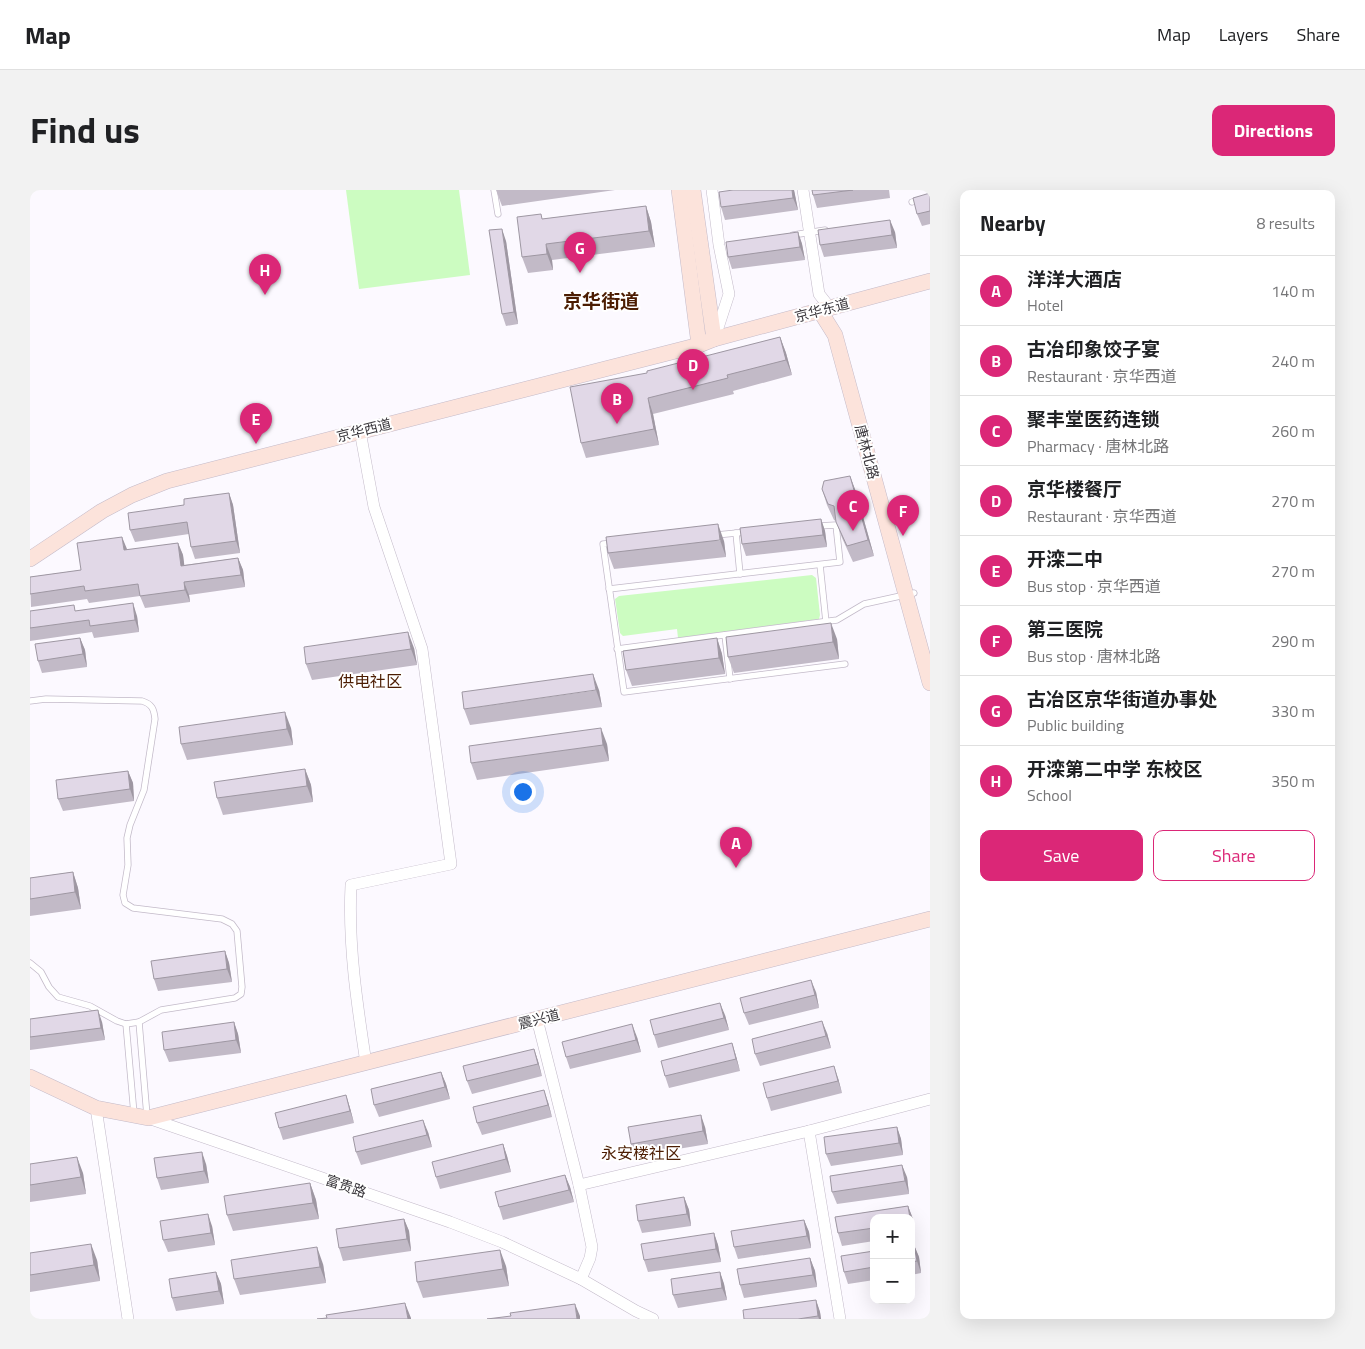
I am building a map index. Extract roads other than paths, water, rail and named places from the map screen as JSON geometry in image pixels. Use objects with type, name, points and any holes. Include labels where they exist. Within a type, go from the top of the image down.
[{"type":"main road","points":[[679,190],[700,345]]},
{"type":"main road","points":[[693,190],[714,339]]},
{"type":"main road","name":"京华东道","points":[[714,339],[930,282]]},
{"type":"main road","name":"唐林北路","points":[[825,309],[843,329],[910,594],[930,683]]},
{"type":"main road","name":"京华西道","points":[[30,559],[102,510],[158,485],[360,431],[700,345],[714,339]]},
{"type":"main road","name":"唐林北路","points":[[910,594],[930,647]]},
{"type":"main road","name":"震兴道","points":[[141,1117],[366,1063],[930,919]]},
{"type":"main road","name":"富贵路","points":[[30,1077],[96,1108],[141,1117]]},
{"type":"street","points":[[803,190],[808,233],[819,294],[825,309]]},
{"type":"street","points":[[714,339],[729,294],[716,196]]},
{"type":"street","points":[[360,431],[374,507],[422,649],[451,864],[351,885],[350,931],[357,1004],[366,1063]]},
{"type":"street","points":[[537,1019],[579,1185],[592,1247],[590,1258],[581,1279]]},
{"type":"street","points":[[579,1185],[809,1131],[930,1099]]},
{"type":"street","points":[[96,1108],[128,1319]]},
{"type":"street","name":"富贵路","points":[[141,1117],[450,1222],[502,1242],[581,1279],[635,1315],[653,1319]]},
{"type":"street","points":[[809,1131],[840,1319]]},
{"type":"lane","points":[[494,190],[498,214]]},
{"type":"lane","points":[[912,202],[930,197]]},
{"type":"lane","points":[[790,235],[836,229]]},
{"type":"lane","points":[[609,589],[840,562],[836,525],[808,527]]},
{"type":"lane","points":[[707,536],[754,532]]},
{"type":"lane","points":[[736,533],[740,574]]},
{"type":"lane","points":[[622,543],[603,544],[624,692],[845,664]]},
{"type":"lane","points":[[820,564],[826,622]]},
{"type":"lane","points":[[618,649],[837,620],[864,604],[910,594]]},
{"type":"lane","points":[[725,635],[730,678]]},
{"type":"lane","points":[[30,701],[46,699],[142,701],[149,704],[154,710],[155,719],[144,790],[130,825],[127,838],[128,865],[123,895],[125,902],[133,908],[222,919],[232,924],[236,931],[242,987],[240,994],[236,998],[161,1010],[138,1022],[126,1024],[90,1006],[58,997],[49,987],[41,972],[30,964]]},
{"type":"lane","points":[[138,1022],[141,1117]]},
{"type":"lane","points":[[126,1024],[141,1117]]},
{"type":"place","name":"古冶区京华街道办事处","points":[[580,273]]},
{"type":"place","name":"开滦第二中学 东校区","points":[[265,295]]},
{"type":"place","name":"京华楼餐厅","points":[[693,390]]},
{"type":"place","name":"古冶印象饺子宴","points":[[617,424]]},
{"type":"place","name":"开滦二中","points":[[256,444]]},
{"type":"place","name":"聚丰堂医药连锁","points":[[853,531]]},
{"type":"place","name":"第三医院","points":[[903,536]]},
{"type":"place","name":"洋洋大酒店","points":[[736,868]]},
{"type":"district","name":"京华街道","points":[[601,301]]},
{"type":"district","name":"供电社区","points":[[370,681]]},
{"type":"district","name":"永安楼社区","points":[[641,1153]]}]
